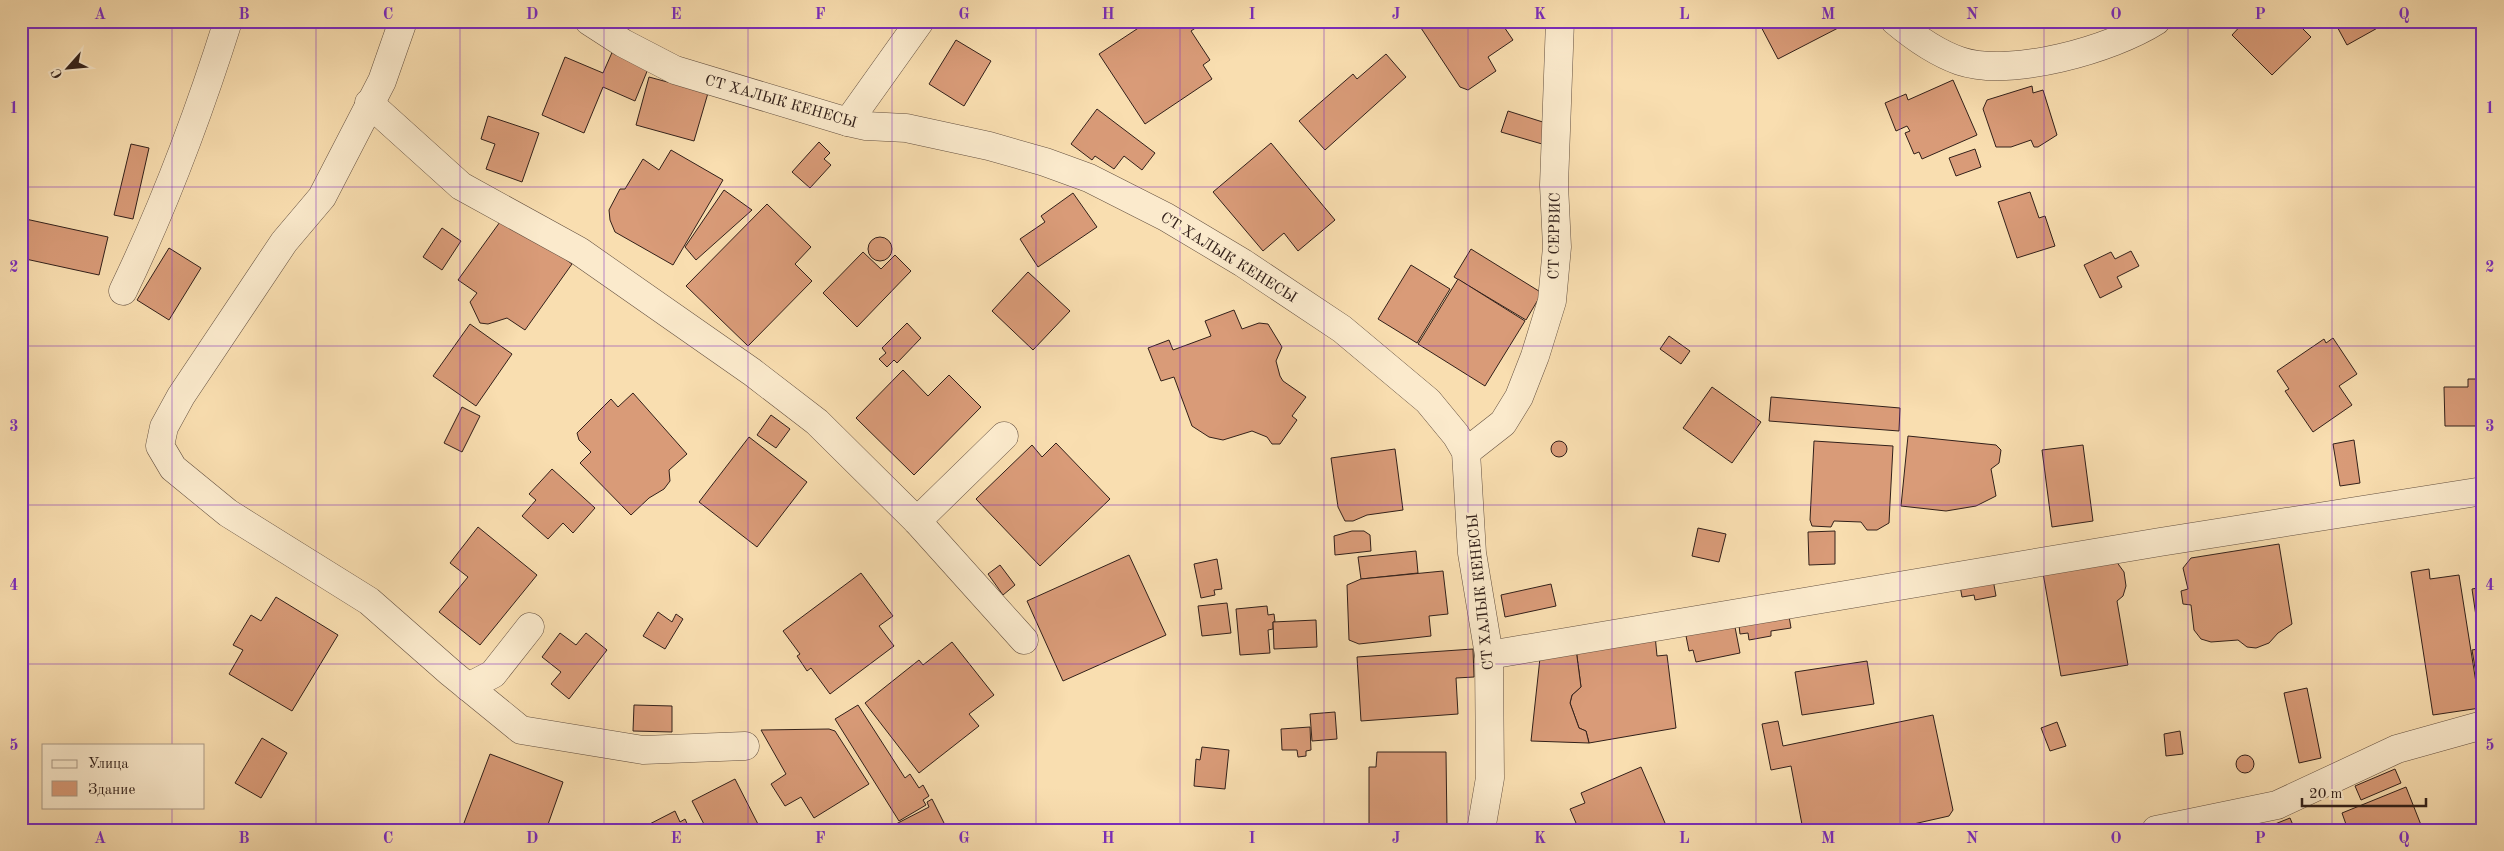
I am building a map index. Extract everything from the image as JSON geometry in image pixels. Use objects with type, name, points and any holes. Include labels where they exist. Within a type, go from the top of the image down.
[{"type":"street","points":[[123,291],[170,186],[207,87],[228,21]]},
{"type":"street","points":[[403,21],[382,81],[322,197],[284,242],[181,396],[164,427],[160,446],[173,468],[228,513],[369,600],[468,687],[521,730],[643,750],[745,746]]},
{"type":"street","name":"СТ ХАЛЫК КЕНЕСЫ","points":[[588,21],[675,70],[848,122],[866,126],[915,130],[989,146],[1045,162],[1089,178],[1166,217],[1242,263],[1342,329],[1428,401],[1456,435],[1466,452],[1472,553],[1489,656],[1490,778],[1481,830]]},
{"type":"street","points":[[848,122],[920,21]]},
{"type":"street","name":"СТ СЕРВИС","points":[[1466,452],[1503,423],[1519,397],[1535,356],[1552,300],[1557,247],[1554,185],[1560,21]]},
{"type":"street","points":[[1895,21],[1933,48],[1962,61],[2008,67],[2075,54],[2136,34],[2156,21]]},
{"type":"street","points":[[370,103],[460,186],[579,251],[752,372],[817,422],[917,521],[1024,640]]},
{"type":"street","points":[[917,521],[1004,436]]},
{"type":"street","points":[[1489,656],[2160,542],[2483,491]]},
{"type":"street","points":[[468,687],[493,674],[530,627]]},
{"type":"street","points":[[2156,830],[2277,805],[2397,748],[2483,725]]},
{"type":"building","points":[[1149,21],[1206,21],[1191,31],[1210,60],[1203,65],[1212,79],[1145,124],[1099,54]]},
{"type":"building","points":[[1425,21],[1500,21],[1513,40],[1488,57],[1496,71],[1468,90],[1460,87],[1419,25]]},
{"type":"building","points":[[1758,21],[1837,21],[1840,27],[1778,59]]},
{"type":"building","points":[[2245,21],[2295,21],[2311,37],[2272,75],[2232,35]]},
{"type":"building","points":[[2334,21],[2390,21],[2347,45]]},
{"type":"building","points":[[956,40],[991,61],[964,106],[929,84]]},
{"type":"building","points":[[614,48],[650,64],[635,101],[603,87],[584,133],[542,115],[565,57],[603,73]]},
{"type":"building","points":[[1386,54],[1406,77],[1325,150],[1299,121],[1353,74],[1357,79]]},
{"type":"building","points":[[649,77],[708,93],[694,141],[636,125]]},
{"type":"building","points":[[1953,80],[1977,135],[1922,159],[1919,152],[1914,154],[1905,133],[1910,131],[1907,126],[1896,131],[1885,103],[1906,94],[1908,100]]},
{"type":"building","points":[[2032,86],[2033,93],[2043,90],[2057,135],[2038,147],[2034,147],[2031,140],[2011,147],[1996,147],[1983,109],[1987,100]]},
{"type":"building","points":[[1097,109],[1155,153],[1142,170],[1124,156],[1114,169],[1095,156],[1092,160],[1071,144]]},
{"type":"building","points":[[1508,111],[1549,124],[1542,144],[1501,132]]},
{"type":"building","points":[[488,116],[539,133],[522,182],[486,169],[495,144],[481,139]]},
{"type":"building","points":[[819,142],[830,153],[824,159],[831,165],[810,188],[792,172]]},
{"type":"building","points":[[1271,143],[1335,220],[1298,251],[1284,233],[1263,251],[1213,192]]},
{"type":"building","points":[[131,144],[149,148],[133,219],[114,215]]},
{"type":"building","points":[[1975,149],[1981,167],[1956,176],[1949,158]]},
{"type":"building","points":[[671,150],[723,180],[673,265],[615,232],[610,220],[609,210],[620,189],[625,189],[643,159],[659,170]]},
{"type":"building","points":[[724,190],[752,210],[696,260],[685,247]]},
{"type":"building","points":[[2030,192],[2039,218],[2045,216],[2055,246],[2017,258],[1998,202]]},
{"type":"building","points":[[1073,193],[1097,227],[1038,267],[1020,239],[1045,222],[1041,216]]},
{"type":"building","points":[[767,204],[811,247],[795,264],[812,281],[748,346],[686,286]]},
{"type":"building","points":[[505,215],[572,264],[525,330],[507,318],[488,324],[480,323],[470,302],[477,293],[458,280]]},
{"type":"building","points":[[21,218],[108,237],[99,275],[21,258]]},
{"type":"building","points":[[442,228],[461,241],[442,270],[423,257]]},
{"type":"building","points":[[880,237],[889,240],[892,249],[889,258],[880,261],[871,258],[868,249],[871,240]]},
{"type":"building","points":[[169,248],[201,268],[169,320],[137,300]]},
{"type":"building","points":[[1471,249],[1542,293],[1526,320],[1454,277]]},
{"type":"building","points":[[2131,251],[2139,266],[2117,277],[2122,287],[2100,298],[2084,265],[2111,252],[2115,259]]},
{"type":"building","points":[[863,252],[881,269],[895,255],[911,271],[857,327],[823,293]]},
{"type":"building","points":[[1411,265],[1450,289],[1417,343],[1378,319]]},
{"type":"building","points":[[1028,272],[1070,311],[1033,350],[992,311]]},
{"type":"building","points":[[1458,279],[1525,321],[1485,386],[1418,344]]},
{"type":"building","points":[[1234,310],[1242,329],[1259,323],[1268,324],[1282,347],[1276,361],[1280,376],[1283,381],[1306,397],[1292,416],[1297,420],[1280,444],[1272,444],[1267,437],[1252,431],[1223,440],[1209,437],[1192,426],[1174,377],[1161,381],[1148,348],[1169,340],[1173,350],[1211,336],[1205,321]]},
{"type":"building","points":[[907,323],[921,338],[897,363],[894,360],[887,367],[879,359],[886,353],[882,348]]},
{"type":"building","points":[[470,324],[512,354],[476,406],[433,376]]},
{"type":"building","points":[[1669,336],[1690,351],[1681,364],[1660,349]]},
{"type":"building","points":[[2333,338],[2357,374],[2339,386],[2352,405],[2313,432],[2285,391],[2289,389],[2277,371],[2324,339],[2326,343]]},
{"type":"building","points":[[903,370],[928,396],[949,375],[981,407],[914,475],[856,418]]},
{"type":"building","points":[[2468,379],[2483,379],[2483,426],[2445,426],[2444,387],[2468,387]]},
{"type":"building","points":[[1712,387],[1761,422],[1732,463],[1683,428]]},
{"type":"building","points":[[633,393],[687,454],[669,470],[670,481],[664,489],[649,498],[631,515],[580,463],[591,452],[579,440],[577,433],[611,399],[618,407]]},
{"type":"building","points":[[1771,397],[1900,408],[1899,431],[1769,421]]},
{"type":"building","points":[[462,407],[480,416],[462,452],[444,443]]},
{"type":"building","points":[[771,415],[790,429],[776,448],[757,435]]},
{"type":"building","points":[[1908,436],[1996,445],[2001,450],[1999,463],[1991,469],[1996,496],[1976,506],[1946,511],[1901,506]]},
{"type":"building","points":[[749,437],[807,482],[757,547],[699,502]]},
{"type":"building","points":[[2354,440],[2360,483],[2340,486],[2333,444]]},
{"type":"building","points":[[1559,441],[1567,449],[1559,457],[1551,449]]},
{"type":"building","points":[[1814,441],[1893,446],[1889,523],[1877,530],[1867,530],[1861,522],[1834,521],[1831,527],[1812,526],[1810,520]]},
{"type":"building","points":[[1056,443],[1110,499],[1040,566],[976,499],[1032,445],[1042,457]]},
{"type":"building","points":[[2083,445],[2093,521],[2052,527],[2042,450]]},
{"type":"building","points":[[1395,449],[1403,510],[1367,515],[1353,521],[1345,521],[1338,507],[1331,458]]},
{"type":"building","points":[[552,469],[595,508],[573,533],[563,523],[548,539],[522,516],[536,500],[529,494]]},
{"type":"building","points":[[478,527],[537,575],[480,645],[439,612],[468,577],[450,563]]},
{"type":"building","points":[[1698,528],[1726,534],[1719,562],[1692,556]]},
{"type":"building","points":[[1352,531],[1364,531],[1370,535],[1371,551],[1335,555],[1334,536]]},
{"type":"building","points":[[1835,531],[1835,564],[1809,565],[1808,532]]},
{"type":"building","points":[[2279,544],[2292,624],[2278,633],[2269,643],[2256,648],[2247,647],[2238,640],[2211,642],[2201,639],[2194,630],[2191,605],[2183,604],[2181,591],[2188,589],[2183,568],[2191,558]]},
{"type":"building","points":[[1416,551],[1418,573],[1361,579],[1358,557]]},
{"type":"building","points":[[1129,555],[1166,635],[1063,681],[1027,601]]},
{"type":"building","points":[[1217,559],[1222,589],[1214,590],[1215,595],[1201,598],[1194,564]]},
{"type":"building","points":[[2116,561],[2124,572],[2126,586],[2123,596],[2117,601],[2128,665],[2061,676],[2043,573]]},
{"type":"building","points":[[1000,565],[1015,585],[1003,595],[988,574]]},
{"type":"building","points":[[2429,569],[2430,579],[2459,575],[2480,708],[2433,715],[2411,572]]},
{"type":"building","points":[[1443,571],[1448,614],[1429,616],[1431,636],[1359,644],[1349,640],[1347,585],[1361,579]]},
{"type":"building","points":[[861,573],[893,616],[879,626],[894,646],[830,694],[811,668],[807,671],[797,656],[800,654],[783,631]]},
{"type":"building","points":[[1992,574],[1996,596],[1975,600],[1974,595],[1962,597],[1959,580]]},
{"type":"building","points":[[1551,584],[1556,606],[1505,617],[1501,595]]},
{"type":"building","points":[[2483,587],[2483,622],[2477,623],[2472,589]]},
{"type":"building","points":[[276,597],[338,635],[292,711],[229,674],[243,650],[233,645],[251,615],[261,621]]},
{"type":"building","points":[[1227,603],[1231,633],[1202,636],[1198,606]]},
{"type":"building","points":[[1267,606],[1268,615],[1274,614],[1275,622],[1273,622],[1273,629],[1268,630],[1270,653],[1240,655],[1236,609]]},
{"type":"building","points":[[1788,610],[1791,628],[1771,631],[1771,636],[1749,640],[1748,633],[1740,634],[1738,617]]},
{"type":"building","points":[[658,612],[672,622],[676,614],[683,619],[665,649],[643,636]]},
{"type":"building","points":[[1316,620],[1317,647],[1274,649],[1273,622]]},
{"type":"building","points":[[1734,622],[1740,653],[1696,662],[1693,650],[1689,651],[1686,636]]},
{"type":"building","points":[[560,633],[576,645],[586,633],[607,650],[569,699],[551,684],[561,672],[542,657]]},
{"type":"building","points":[[1655,635],[1657,656],[1667,655],[1676,728],[1589,743],[1586,731],[1579,728],[1570,703],[1572,695],[1581,687],[1576,649]]},
{"type":"building","points":[[952,642],[994,695],[969,714],[979,726],[919,773],[865,703],[919,660],[923,665]]},
{"type":"building","points":[[2483,648],[2483,703],[2481,703],[2472,650]]},
{"type":"building","points":[[1473,649],[1474,677],[1456,678],[1458,714],[1361,721],[1357,657]]},
{"type":"building","points":[[1576,649],[1581,687],[1572,695],[1570,703],[1579,728],[1586,731],[1589,743],[1531,741],[1540,658]]},
{"type":"building","points":[[1867,661],[1874,704],[1802,715],[1795,672]]},
{"type":"building","points":[[2307,688],[2321,758],[2299,763],[2284,693]]},
{"type":"building","points":[[634,705],[672,706],[672,732],[633,731]]},
{"type":"building","points":[[858,705],[905,778],[910,774],[919,788],[923,785],[929,796],[923,800],[926,805],[899,821],[835,719]]},
{"type":"building","points":[[1335,712],[1337,739],[1312,741],[1310,714]]},
{"type":"building","points":[[1933,715],[1953,810],[1949,816],[1909,825],[1907,830],[1803,830],[1791,766],[1771,770],[1762,724],[1778,721],[1783,746]]},
{"type":"building","points":[[2057,722],[2066,746],[2050,751],[2041,728]]},
{"type":"building","points":[[1310,727],[1311,750],[1306,751],[1306,756],[1298,757],[1297,750],[1282,750],[1281,729]]},
{"type":"building","points":[[829,729],[835,731],[869,784],[814,818],[801,797],[785,806],[771,784],[786,774],[761,730]]},
{"type":"building","points":[[2180,731],[2183,754],[2166,756],[2164,734]]},
{"type":"building","points":[[262,738],[287,753],[261,798],[235,783]]},
{"type":"building","points":[[1202,747],[1229,750],[1225,789],[1194,786],[1196,759],[1200,760]]},
{"type":"building","points":[[1377,752],[1446,752],[1447,829],[1369,830],[1369,767],[1376,767]]},
{"type":"building","points":[[490,754],[563,782],[546,830],[482,830],[464,823]]},
{"type":"building","points":[[2241,755],[2249,755],[2254,760],[2252,771],[2241,773],[2236,768],[2236,760]]},
{"type":"building","points":[[1641,767],[1668,830],[1579,830],[1570,809],[1585,803],[1581,793]]},
{"type":"building","points":[[2395,769],[2401,783],[2361,800],[2355,786]]},
{"type":"building","points":[[735,779],[761,830],[707,830],[692,801]]},
{"type":"building","points":[[2406,787],[2423,830],[2348,830],[2342,813]]},
{"type":"building","points":[[932,799],[946,827],[942,830],[898,830],[896,824],[929,807],[927,802]]},
{"type":"building","points":[[675,811],[680,822],[685,819],[690,830],[638,830]]},
{"type":"building","points":[[2290,818],[2295,830],[2278,830],[2275,824]]}]
